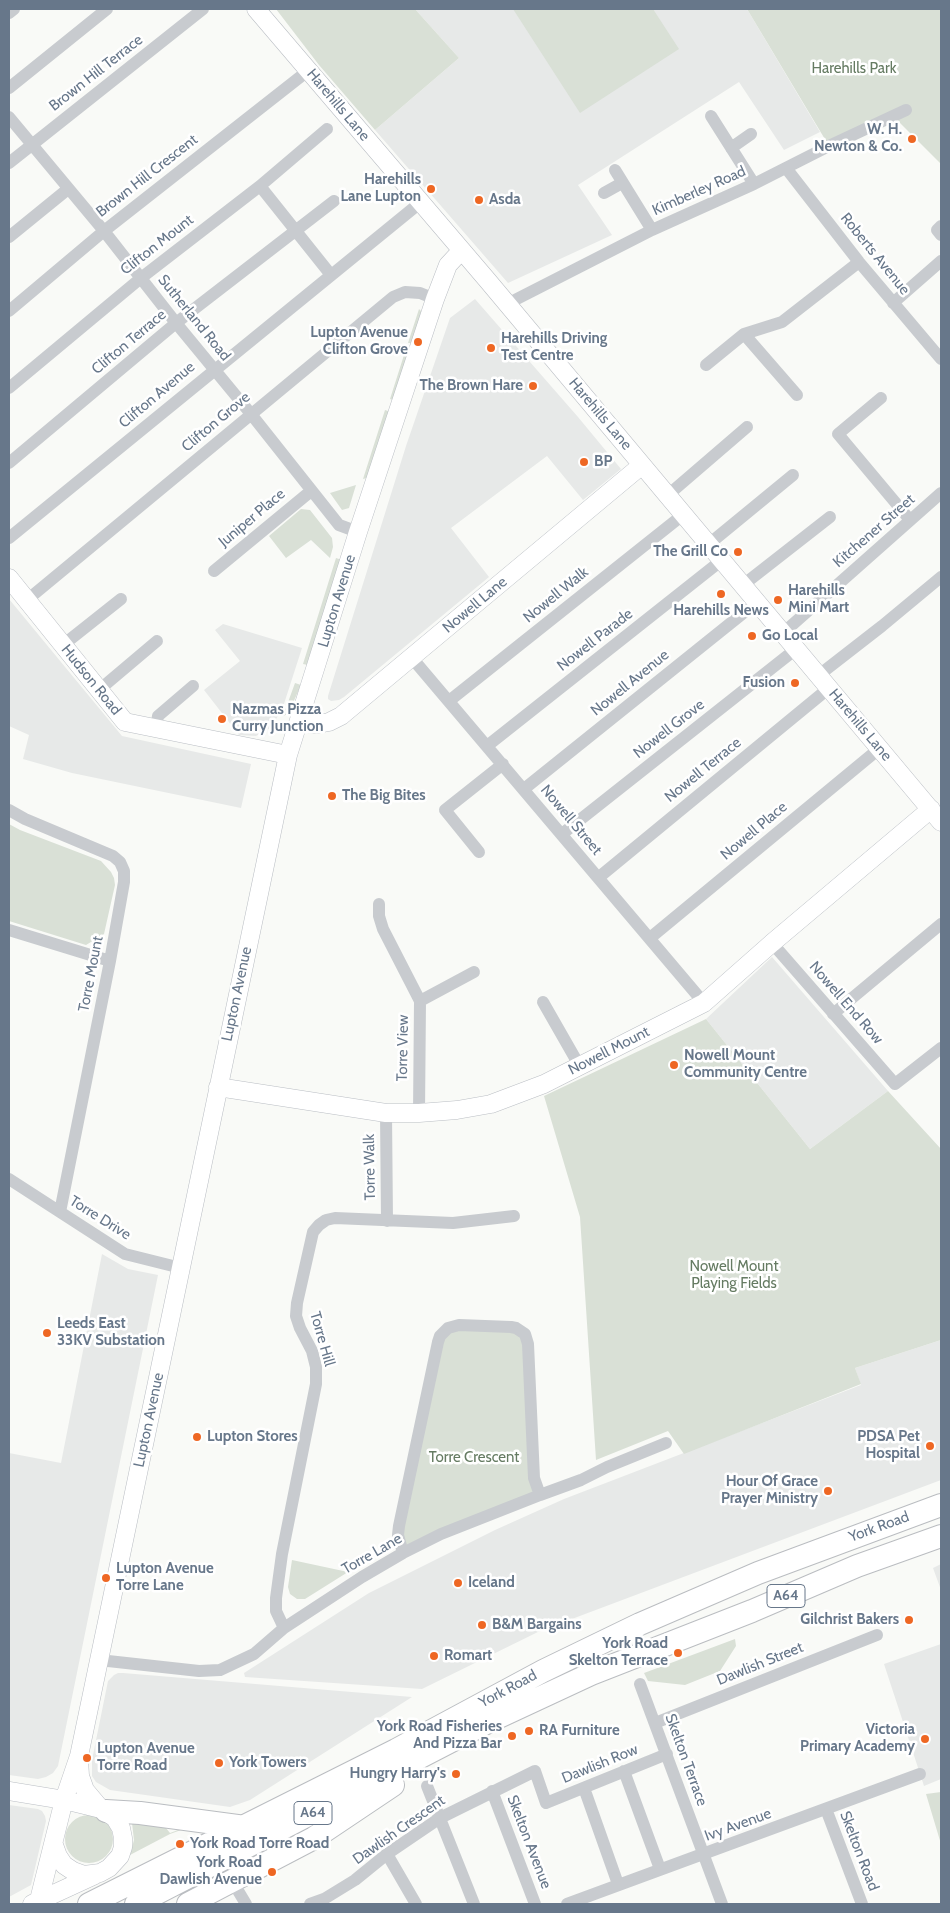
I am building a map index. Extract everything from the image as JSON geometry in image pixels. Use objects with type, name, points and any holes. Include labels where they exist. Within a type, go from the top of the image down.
[{"type":"highway","name":"York Road","points":[[89,1904],[396,1750],[543,1671],[640,1624],[758,1573],[941,1505]]},
{"type":"highway","name":"York Road","points":[[136,1904],[490,1722],[591,1674],[857,1566],[941,1536]]},
{"type":"highway","points":[[188,1904],[314,1838],[490,1722]]},
{"type":"highway","points":[[100,1809],[245,1827]]},
{"type":"street","points":[[9,13],[14,9]]},
{"type":"street","points":[[9,88],[107,9]]},
{"type":"street","name":"Brown Hill Terrace","points":[[9,162],[203,9]]},
{"type":"street","name":"Harehills Lane","points":[[256,9],[507,304],[936,815]]},
{"type":"street","name":"Brown Hill Crescent","points":[[9,311],[104,231],[309,70]]},
{"type":"street","name":"Kimberley Road","points":[[507,304],[652,230],[754,184],[906,110]]},
{"type":"street","name":"Sutherland Road","points":[[9,116],[104,231],[176,324],[251,414],[339,525],[358,532]]},
{"type":"street","points":[[711,116],[754,184]]},
{"type":"street","name":"Clifton Mount","points":[[9,388],[141,278],[260,186],[327,129]]},
{"type":"street","points":[[732,148],[751,134]]},
{"type":"street","name":"Roberts Avenue","points":[[786,168],[859,262],[941,359]]},
{"type":"street","points":[[615,170],[652,230]]},
{"type":"street","points":[[604,193],[622,183]]},
{"type":"street","points":[[260,186],[331,275]]},
{"type":"street","points":[[9,237],[68,188]]},
{"type":"street","name":"Clifton Terrace","points":[[9,463],[176,324],[334,201]]},
{"type":"street","name":"Clifton Avenue","points":[[9,538],[420,202]]},
{"type":"street","points":[[941,226],[936,230],[941,235]]},
{"type":"street","name":"Lupton Avenue","points":[[35,1902],[64,1800],[79,1756],[288,755],[358,532],[435,299],[448,265],[462,251]]},
{"type":"street","points":[[893,302],[941,261]]},
{"type":"street","points":[[706,365],[744,334],[782,322],[859,262]]},
{"type":"street","name":"Clifton Grove","points":[[27,600],[393,297],[405,292],[413,292],[435,299]]},
{"type":"street","points":[[744,334],[797,395]]},
{"type":"street","points":[[881,398],[838,434],[910,520]]},
{"type":"street","points":[[668,495],[748,427]]},
{"type":"street","name":"Nowell Lane","points":[[298,723],[318,724],[329,722],[341,716],[642,465]]},
{"type":"street","points":[[709,544],[793,475]]},
{"type":"street","name":"Juniper Place","points":[[214,571],[311,491]]},
{"type":"street","name":"Kitchener Street","points":[[783,632],[941,493]]},
{"type":"street","name":"Nowell Walk","points":[[450,701],[684,514]]},
{"type":"street","points":[[743,585],[830,516]]},
{"type":"street","name":"Nowell Parade","points":[[487,746],[722,560]]},
{"type":"street","name":"Nowell Terrace","points":[[598,878],[824,682],[882,626],[941,577]]},
{"type":"street","name":"Hudson Road","points":[[9,578],[125,722],[288,755]]},
{"type":"street","points":[[63,645],[121,599]]},
{"type":"street","name":"Nowell Avenue","points":[[524,790],[757,602]]},
{"type":"street","points":[[99,690],[157,641]]},
{"type":"street","name":"Nowell Grove","points":[[562,834],[796,649]]},
{"type":"street","name":"Nowell Street","points":[[412,658],[704,1002]]},
{"type":"street","points":[[156,728],[158,716],[193,686]]},
{"type":"street","name":"Nowell Place","points":[[650,938],[880,748]]},
{"type":"street","points":[[479,852],[445,810],[503,764]]},
{"type":"street","name":"Torre Mount","points":[[9,810],[25,819],[101,850],[120,862],[124,871],[124,882],[110,961],[60,1212]]},
{"type":"street","name":"Nowell Mount","points":[[218,1087],[386,1113],[419,1113],[456,1110],[491,1104],[544,1084],[704,1002],[772,943],[936,815]]},
{"type":"street","name":"Torre View","points":[[379,904],[379,916],[383,929],[420,1001],[419,1113]]},
{"type":"street","points":[[833,1014],[941,924]]},
{"type":"street","points":[[9,930],[110,961]]},
{"type":"street","name":"Nowell End Row","points":[[772,943],[895,1084],[941,1048]]},
{"type":"street","points":[[420,1001],[474,972]]},
{"type":"street","points":[[542,1002],[579,1065]]},
{"type":"street","name":"Torre Walk","points":[[386,1113],[387,1221]]},
{"type":"street","name":"Torre Drive","points":[[9,1179],[125,1254],[181,1268]]},
{"type":"street","name":"Torre Hill","points":[[284,1628],[276,1610],[276,1598],[282,1554],[316,1384],[316,1367],[312,1351],[296,1316],[297,1303],[313,1232],[326,1220],[335,1218],[453,1223],[514,1216]]},
{"type":"street","points":[[403,1553],[398,1535],[399,1526],[438,1342],[443,1331],[448,1328],[459,1326],[511,1327],[524,1334],[528,1344],[534,1478],[540,1495]]},
{"type":"street","name":"Torre Lane","points":[[100,1660],[199,1671],[220,1670],[254,1654],[284,1628],[403,1553],[441,1534],[581,1480],[607,1466],[666,1443]]},
{"type":"street","name":"Dawlish Street","points":[[655,1723],[877,1634]]},
{"type":"street","name":"Skelton Terrace","points":[[640,1684],[722,1904]]},
{"type":"street","name":"Dawlish Row","points":[[546,1803],[667,1754]]},
{"type":"street","name":"Lupton Avenue","points":[[79,1756],[80,1776],[85,1790],[100,1809],[115,1818],[121,1828],[123,1838],[123,1847],[115,1863],[100,1873]]},
{"type":"street","name":"Dawlish Crescent","points":[[310,1904],[326,1901],[386,1854],[440,1818],[534,1771],[546,1803]]},
{"type":"street","points":[[624,1771],[660,1869]]},
{"type":"street","name":"Ivy Avenue","points":[[566,1904],[920,1774]]},
{"type":"street","points":[[427,1786],[474,1904]]},
{"type":"street","points":[[584,1788],[618,1884]]},
{"type":"street","points":[[9,1791],[64,1800],[100,1809]]},
{"type":"street","name":"Skelton Avenue","points":[[492,1791],[535,1904]]},
{"type":"street","points":[[100,1809],[78,1808],[71,1811],[65,1816],[55,1837],[58,1856],[64,1865],[84,1875],[100,1873]]},
{"type":"street","name":"Skelton Road","points":[[826,1809],[862,1904]]},
{"type":"street","points":[[386,1854],[416,1904]]},
{"type":"street","points":[[35,1902],[100,1873]]},
{"type":"street","points":[[227,1884],[237,1889],[244,1902]]},
{"type":"shaded area","points":[[415,9],[747,9],[820,132],[784,150],[739,82],[578,185],[612,235],[508,283],[375,130],[459,58]]},
{"type":"shaded area","points":[[475,299],[621,469],[583,500],[547,456],[451,528],[489,577],[344,697],[331,701],[328,699],[328,696],[406,446],[450,318]]},
{"type":"shaded area","points":[[9,599],[122,736],[251,764],[241,808],[72,773],[23,759],[29,735],[9,726]]},
{"type":"shaded area","points":[[223,624],[302,648],[282,710],[270,728],[256,736],[239,735],[204,690],[240,661],[215,630]]},
{"type":"shaded area","points":[[772,957],[888,1091],[810,1149],[706,1019]]},
{"type":"shaded area","points":[[102,1254],[128,1269],[158,1275],[58,1766],[53,1773],[38,1779],[9,1775],[9,1453],[61,1463]]},
{"type":"shaded area","points":[[941,1340],[941,1480],[540,1631],[422,1689],[245,1677],[244,1673],[369,1593],[495,1530],[564,1499],[861,1385],[855,1368]]},
{"type":"shaded area","points":[[941,1564],[941,1590],[933,1568]]},
{"type":"shaded area","name":"Victoria Primary Academy","points":[[941,1644],[941,1779],[924,1786],[884,1664]]},
{"type":"shaded area","points":[[118,1673],[412,1697],[250,1800],[230,1807],[110,1790],[96,1782],[92,1776],[92,1760],[108,1681]]},
{"type":"shaded area","points":[[9,1805],[38,1809],[42,1811],[46,1821],[31,1885],[9,1897]]},
{"type":"green space","points":[[276,9],[415,9],[459,58],[375,130],[319,65]]},
{"type":"green space","points":[[513,9],[653,9],[679,49],[580,113]]},
{"type":"green space","name":"Harehills Park","points":[[747,9],[941,9],[941,164],[895,118],[829,146]]},
{"type":"green space","points":[[419,309],[423,313],[412,343],[408,343]]},
{"type":"green space","points":[[404,355],[411,357],[396,401],[390,399]]},
{"type":"green space","points":[[385,410],[388,411],[390,416],[370,477],[363,479]]},
{"type":"green space","points":[[356,485],[349,508],[342,510],[330,493]]},
{"type":"green space","points":[[301,509],[310,510],[332,538],[333,547],[330,558],[311,540],[286,558],[269,536]]},
{"type":"green space","points":[[336,558],[342,560],[308,665],[303,664]]},
{"type":"green space","points":[[295,683],[301,685],[288,714],[283,716]]},
{"type":"green space","points":[[9,824],[101,861],[111,872],[115,885],[104,934],[86,945],[9,921]]},
{"type":"green space","name":"Nowell Mount Playing Fields","points":[[706,1019],[810,1149],[888,1091],[941,1149],[941,1340],[855,1368],[861,1384],[684,1454],[668,1431],[596,1460],[580,1217],[544,1096]]},
{"type":"green space","name":"Torre Crescent","points":[[443,1331],[521,1331],[540,1495],[403,1553],[400,1544]]},
{"type":"green space","points":[[292,1560],[348,1572],[305,1599],[297,1599],[290,1594],[288,1587]]},
{"type":"green space","points":[[735,1639],[736,1646],[720,1671],[685,1685],[648,1681],[644,1673]]},
{"type":"green space","points":[[941,1792],[941,1844],[926,1794]]},
{"type":"green space","points":[[89,1815],[98,1817],[106,1822],[111,1830],[113,1839],[111,1848],[106,1856],[98,1861],[89,1863],[80,1861],[72,1856],[67,1848],[65,1839],[67,1830],[72,1822],[80,1817]]},
{"type":"green space","points":[[168,1822],[166,1828],[170,1833],[178,1830],[178,1822],[192,1826],[170,1834],[130,1855],[134,1840],[132,1823]]},
{"type":"place","name":"W. H. Newton & Co.","points":[[912,139]]},
{"type":"place","name":"Harehills Lane Lupton","points":[[431,189]]},
{"type":"place","name":"Asda","points":[[479,200]]},
{"type":"place","name":"Lupton Avenue Clifton Grove","points":[[418,342]]},
{"type":"place","name":"Harehills Driving Test Centre","points":[[491,348]]},
{"type":"place","name":"The Brown Hare","points":[[533,386]]},
{"type":"place","name":"BP","points":[[584,462]]},
{"type":"place","name":"The Grill Co","points":[[738,552]]},
{"type":"place","name":"Harehills News","points":[[721,594]]},
{"type":"place","name":"Harehills Mini Mart","points":[[778,600]]},
{"type":"place","name":"Go Local","points":[[752,636]]},
{"type":"place","name":"Fusion","points":[[795,683]]},
{"type":"place","name":"Nazmas Pizza Curry Junction","points":[[222,719]]},
{"type":"place","name":"The Big Bites","points":[[332,796]]},
{"type":"place","name":"Nowell Mount Community Centre","points":[[674,1065]]},
{"type":"place","name":"Leeds East 33KV Substation","points":[[47,1333]]},
{"type":"place","name":"Lupton Stores","points":[[197,1437]]},
{"type":"place","name":"PDSA Pet Hospital","points":[[930,1446]]},
{"type":"place","name":"Hour Of Grace Prayer Ministry","points":[[828,1491]]},
{"type":"place","name":"Lupton Avenue Torre Lane","points":[[106,1578]]},
{"type":"place","name":"Iceland","points":[[458,1583]]},
{"type":"place","name":"Gilchrist Bakers","points":[[909,1620]]},
{"type":"place","name":"B&M Bargains","points":[[482,1625]]},
{"type":"place","name":"York Road Skelton Terrace","points":[[678,1653]]},
{"type":"place","name":"Romart","points":[[434,1656]]},
{"type":"place","name":"RA Furniture","points":[[529,1731]]},
{"type":"place","name":"York Road Fisheries And Pizza Bar","points":[[512,1736]]},
{"type":"place","name":"Victoria Primary Academy","points":[[925,1739]]},
{"type":"place","name":"Lupton Avenue Torre Road","points":[[87,1758]]},
{"type":"place","name":"York Towers","points":[[219,1763]]},
{"type":"place","name":"Hungry Harry's","points":[[456,1774]]},
{"type":"place","name":"York Road Torre Road","points":[[180,1844]]},
{"type":"place","name":"York Road Dawlish Avenue","points":[[272,1872]]}]
